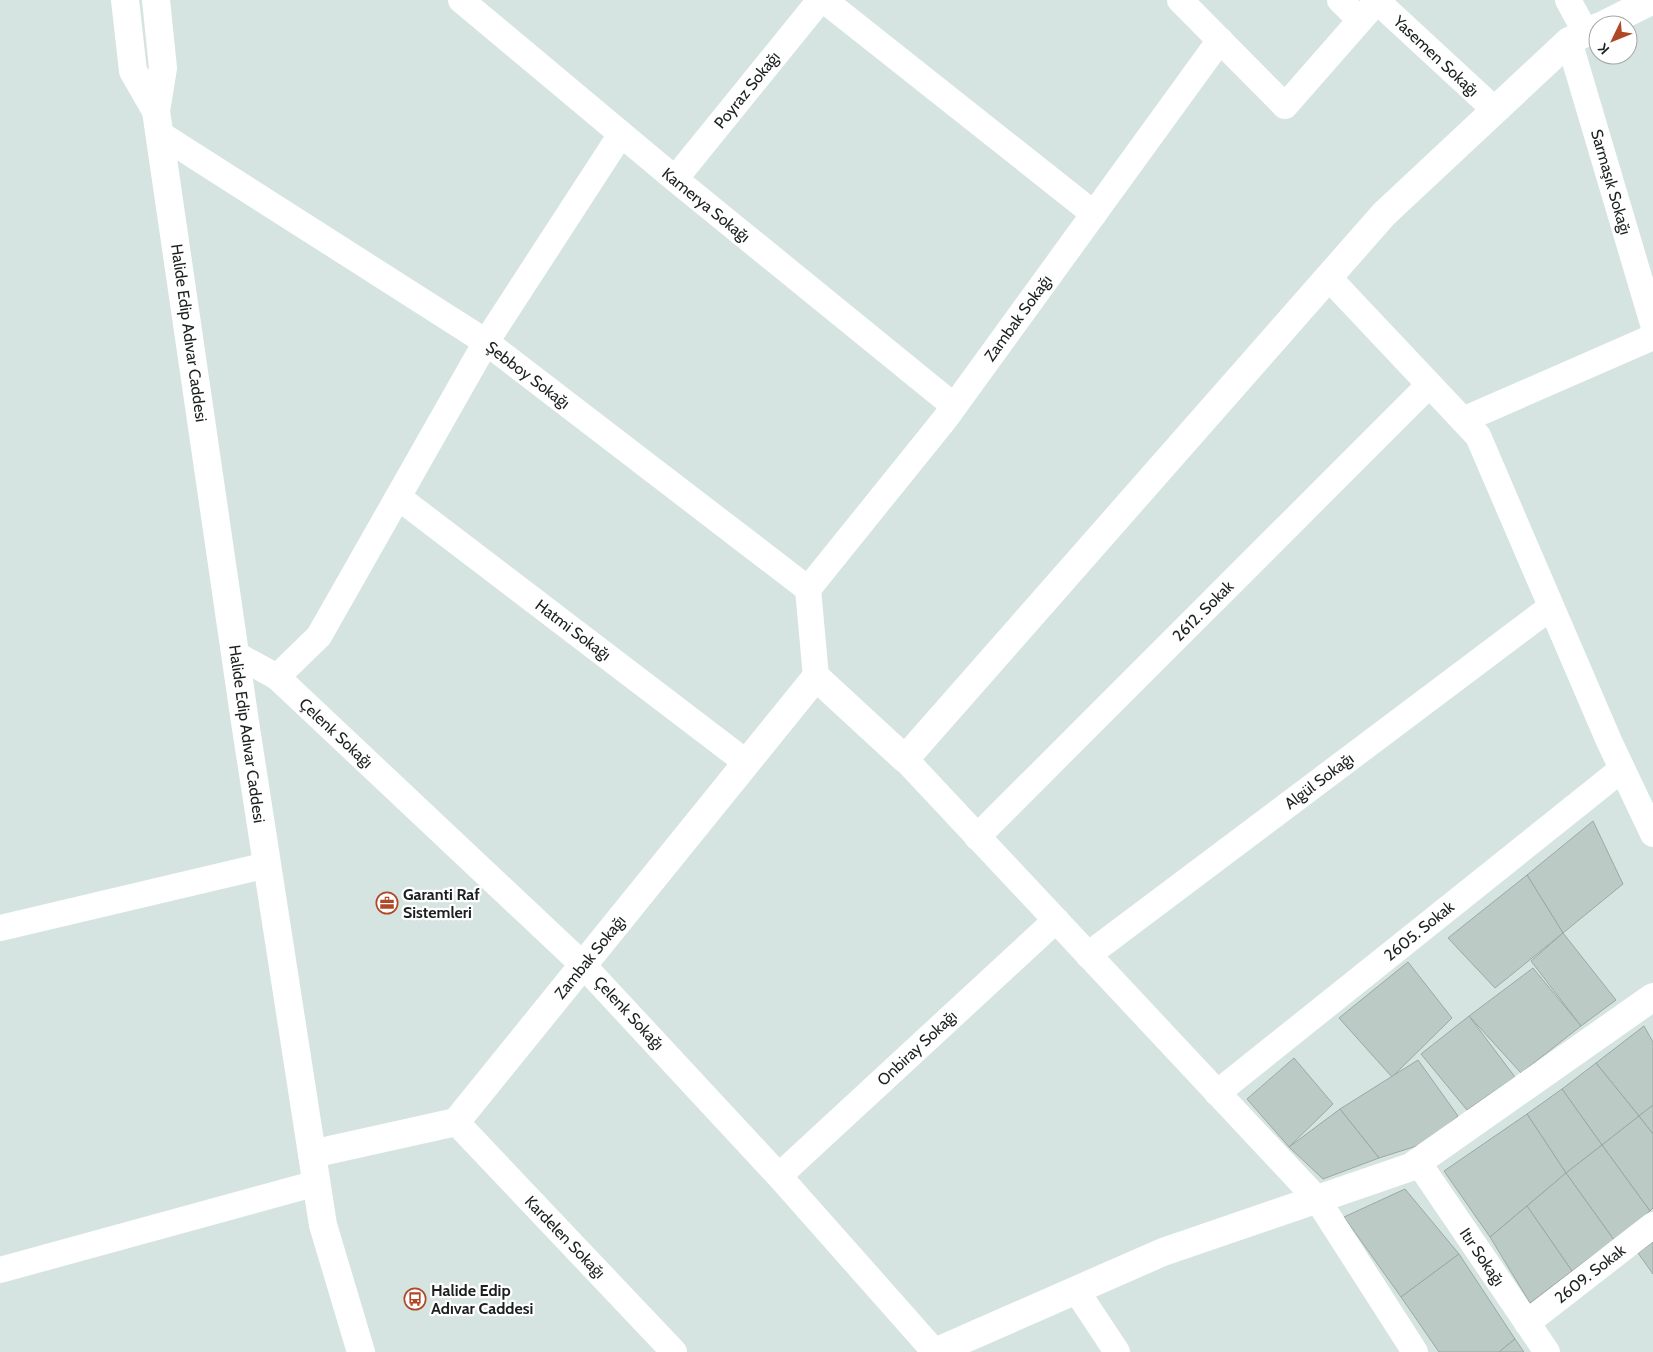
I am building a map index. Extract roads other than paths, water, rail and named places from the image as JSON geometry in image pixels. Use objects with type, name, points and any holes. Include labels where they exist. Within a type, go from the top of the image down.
[{"type":"street","name":"Halide Edip Adıvar Caddesi","points":[[125,0],[133,71],[158,123]]},
{"type":"street","name":"Halide Edip Adıvar Caddesi","points":[[156,0],[163,68],[158,123],[235,654],[323,1225],[361,1352]]},
{"type":"street","name":"Kamerya Sokağı","points":[[461,0],[675,179],[954,406]]},
{"type":"street","points":[[822,0],[1094,214]]},
{"type":"street","name":"Poyraz Sokağı","points":[[675,179],[822,0]]},
{"type":"street","points":[[1180,0],[1285,106],[1378,0]]},
{"type":"street","points":[[1340,0],[1360,20]]},
{"type":"street","name":"Yasemen Sokağı","points":[[1378,0],[1495,110]]},
{"type":"street","name":"Sarmaşık Sokağı","points":[[1568,0],[1588,30]]},
{"type":"street","points":[[1623,15],[1653,0]]},
{"type":"street","points":[[905,759],[1384,214],[1495,110],[1588,33]]},
{"type":"street","name":"Zambak Sokağı","points":[[808,590],[954,406],[1220,40]]},
{"type":"street","name":"Sarmaşık Sokağı","points":[[1596,65],[1653,324]]},
{"type":"street","name":"Şebboy Sokağı","points":[[158,123],[486,342],[808,590]]},
{"type":"street","points":[[277,677],[319,636],[486,342],[621,134]]},
{"type":"street","points":[[1328,277],[1478,436],[1622,769],[1653,834]]},
{"type":"street","points":[[1463,420],[1653,336]]},
{"type":"street","name":"2612. Sokak","points":[[977,837],[1429,384]]},
{"type":"street","name":"Hatmi Sokağı","points":[[398,497],[747,763]]},
{"type":"street","points":[[808,590],[816,677],[905,759],[1317,1199],[1414,1352]]},
{"type":"street","name":"Algül Sokağı","points":[[1088,955],[1551,607]]},
{"type":"street","name":"Çelenk Sokağı","points":[[235,654],[277,677],[584,965],[779,1176],[935,1352]]},
{"type":"street","name":"Zambak Sokağı","points":[[456,1122],[816,677]]},
{"type":"street","name":"2605. Sokak","points":[[1217,1093],[1622,769]]},
{"type":"street","points":[[0,928],[267,865]]},
{"type":"street","name":"Onbiray Sokağı","points":[[779,1176],[1056,920]]},
{"type":"street","points":[[935,1352],[1163,1252],[1411,1167],[1653,997]]},
{"type":"street","points":[[312,1154],[456,1122]]},
{"type":"street","name":"Kardelen Sokağı","points":[[456,1122],[674,1352]]},
{"type":"street","name":"Itır Sokağı","points":[[1418,1162],[1547,1352]]},
{"type":"street","points":[[0,1270],[316,1183]]},
{"type":"street","name":"2609. Sokak","points":[[1527,1324],[1653,1225]]},
{"type":"street","points":[[1076,1290],[1117,1352]]},
{"type":"place","name":"Garanti Raf Sistemleri","points":[[387,903]]},
{"type":"place","name":"Halide Edip Adıvar Caddesi","points":[[415,1299]]}]
